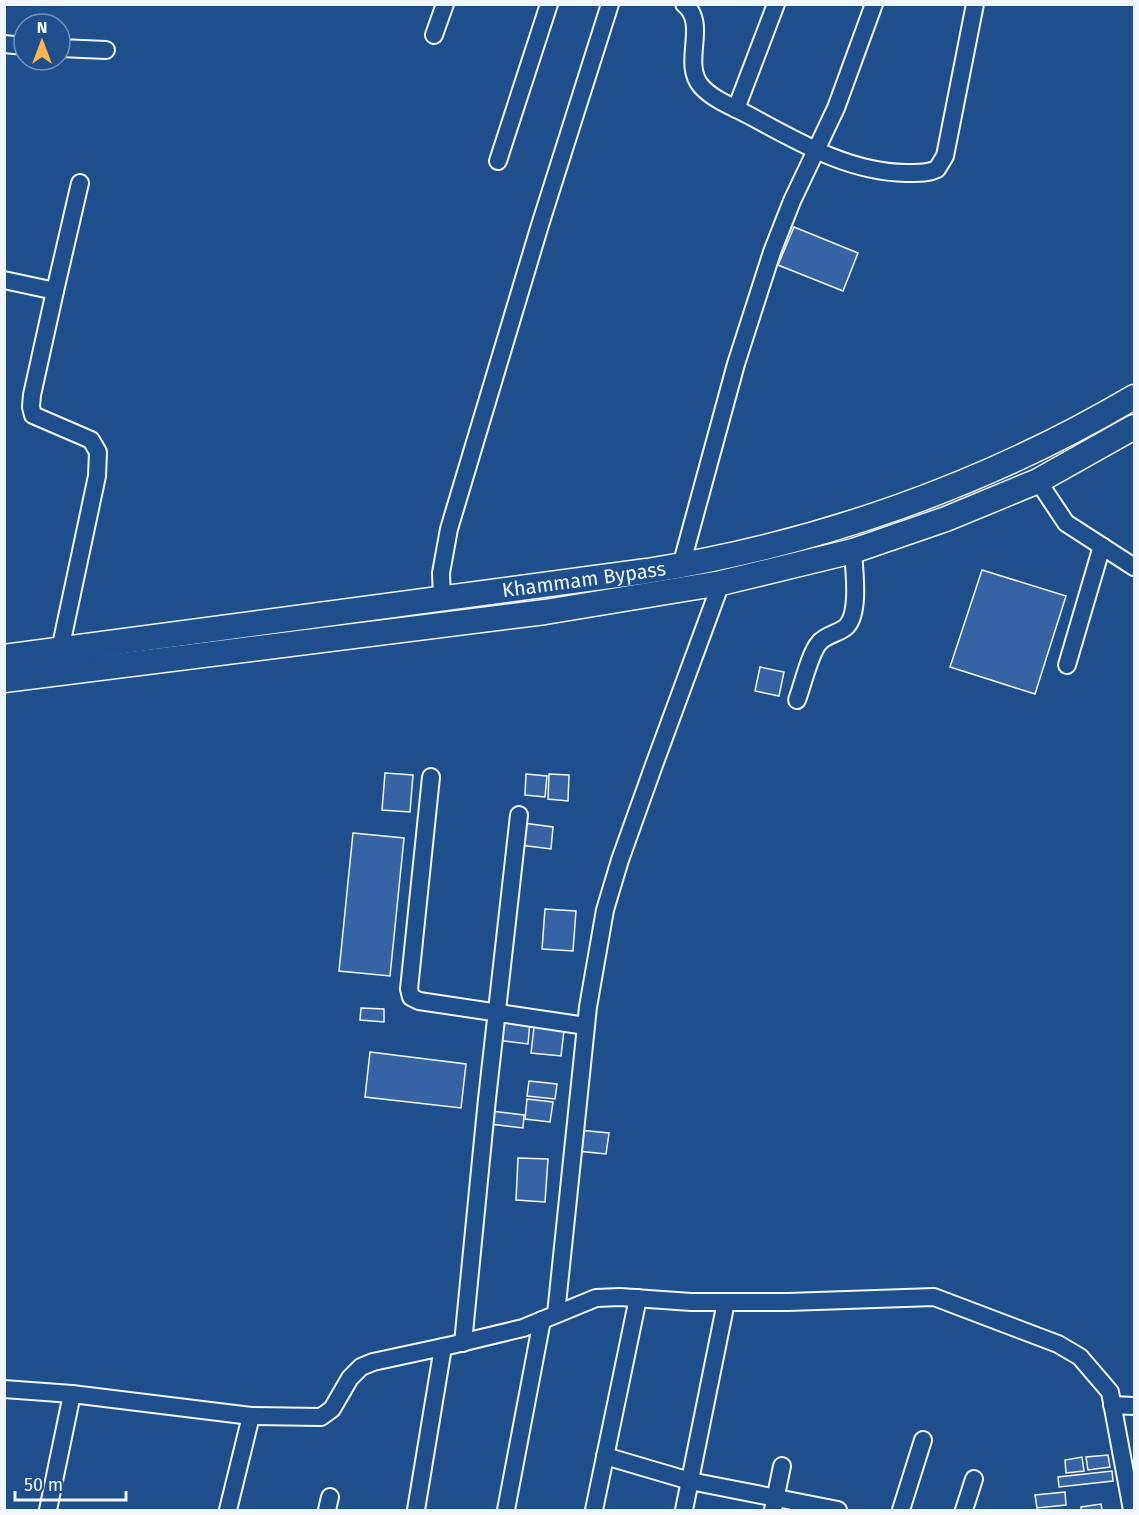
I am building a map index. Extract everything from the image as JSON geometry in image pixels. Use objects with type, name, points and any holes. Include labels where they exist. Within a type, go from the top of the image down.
[{"type":"highway","name":"Khammam Bypass","points":[[4,657],[681,566],[773,546],[837,528],[920,499],[1020,458],[1134,397]]},
{"type":"highway","name":"Khammam Bypass","points":[[4,680],[532,613],[722,583],[853,551],[946,519],[1038,481],[1134,427]]},
{"type":"highway","points":[[527,588],[532,613]]},
{"type":"street","points":[[434,35],[445,4]]},
{"type":"street","points":[[498,161],[549,4]]},
{"type":"street","points":[[442,599],[443,556],[449,528],[540,225],[610,4]]},
{"type":"street","points":[[684,4],[692,12],[695,21],[693,71],[696,80],[703,88],[736,109],[816,152],[866,169],[897,173],[919,173],[937,169],[945,156],[975,4]]},
{"type":"street","points":[[736,109],[776,4]]},
{"type":"street","points":[[681,566],[736,364],[772,252],[792,201],[836,108],[874,4]]},
{"type":"street","points":[[72,49],[106,50]]},
{"type":"street","points":[[60,650],[99,462],[98,452],[91,440],[36,417],[31,411],[32,395],[80,183]]},
{"type":"street","points":[[4,280],[55,291]]},
{"type":"street","points":[[1038,481],[1066,523],[1134,567]]},
{"type":"street","points":[[1067,665],[1102,546]]},
{"type":"street","points":[[797,700],[816,647],[824,638],[840,632],[850,620],[855,593],[853,551]]},
{"type":"street","points":[[506,1510],[549,1317],[586,1026],[605,910],[620,860],[722,583]]},
{"type":"street","points":[[431,777],[409,994],[414,1000],[419,1001],[586,1026]]},
{"type":"street","points":[[463,1343],[519,815]]},
{"type":"street","points":[[4,1389],[60,1393],[251,1416],[321,1417],[332,1409],[350,1378],[361,1367],[373,1362],[523,1328],[596,1298],[691,1302],[788,1302],[934,1297],[1058,1344],[1080,1357],[1110,1392],[1132,1510]]},
{"type":"street","points":[[594,1510],[638,1298]]},
{"type":"street","points":[[684,1510],[726,1302]]},
{"type":"street","points":[[416,1510],[443,1347]]},
{"type":"street","points":[[48,1510],[67,1417],[60,1393]]},
{"type":"street","points":[[1112,1406],[1134,1406]]},
{"type":"street","points":[[228,1510],[251,1416]]},
{"type":"street","points":[[901,1510],[922,1440]]},
{"type":"street","points":[[605,1456],[774,1505],[838,1510]]},
{"type":"street","points":[[774,1505],[782,1466]]},
{"type":"street","points":[[964,1510],[974,1479]]},
{"type":"building","points":[[794,227],[858,253],[843,291],[778,265]]},
{"type":"building","points":[[982,570],[1066,596],[1035,694],[950,667]]},
{"type":"building","points":[[760,667],[784,672],[779,696],[755,691]]},
{"type":"building","points":[[385,773],[413,775],[410,812],[382,810]]},
{"type":"building","points":[[526,774],[547,776],[545,797],[525,795]]},
{"type":"building","points":[[549,774],[569,775],[568,801],[548,799]]},
{"type":"building","points":[[523,823],[553,827],[551,849],[520,845]]},
{"type":"building","points":[[353,833],[404,838],[390,976],[339,971]]},
{"type":"building","points":[[545,909],[576,911],[573,951],[542,949]]},
{"type":"building","points":[[361,1008],[384,1009],[384,1022],[360,1020]]},
{"type":"building","points":[[499,1018],[530,1022],[528,1044],[497,1040]]},
{"type":"building","points":[[534,1027],[564,1030],[561,1056],[531,1053]]},
{"type":"building","points":[[370,1052],[466,1064],[461,1108],[365,1097]]},
{"type":"building","points":[[529,1081],[557,1084],[555,1099],[527,1096]]},
{"type":"building","points":[[527,1099],[553,1102],[550,1122],[525,1119]]},
{"type":"building","points":[[491,1111],[524,1115],[523,1128],[490,1124]]},
{"type":"building","points":[[579,1130],[609,1133],[606,1154],[577,1151]]},
{"type":"building","points":[[518,1158],[548,1159],[545,1202],[516,1200]]},
{"type":"building","points":[[1108,1455],[1110,1467],[1088,1470],[1086,1457]]},
{"type":"building","points":[[1082,1457],[1084,1471],[1066,1473],[1065,1460]]},
{"type":"building","points":[[1112,1471],[1113,1481],[1059,1487],[1058,1477]]},
{"type":"building","points":[[1065,1492],[1066,1505],[1037,1508],[1035,1495]]},
{"type":"building","points":[[1101,1504],[1102,1510],[1081,1510],[1081,1507]]}]
